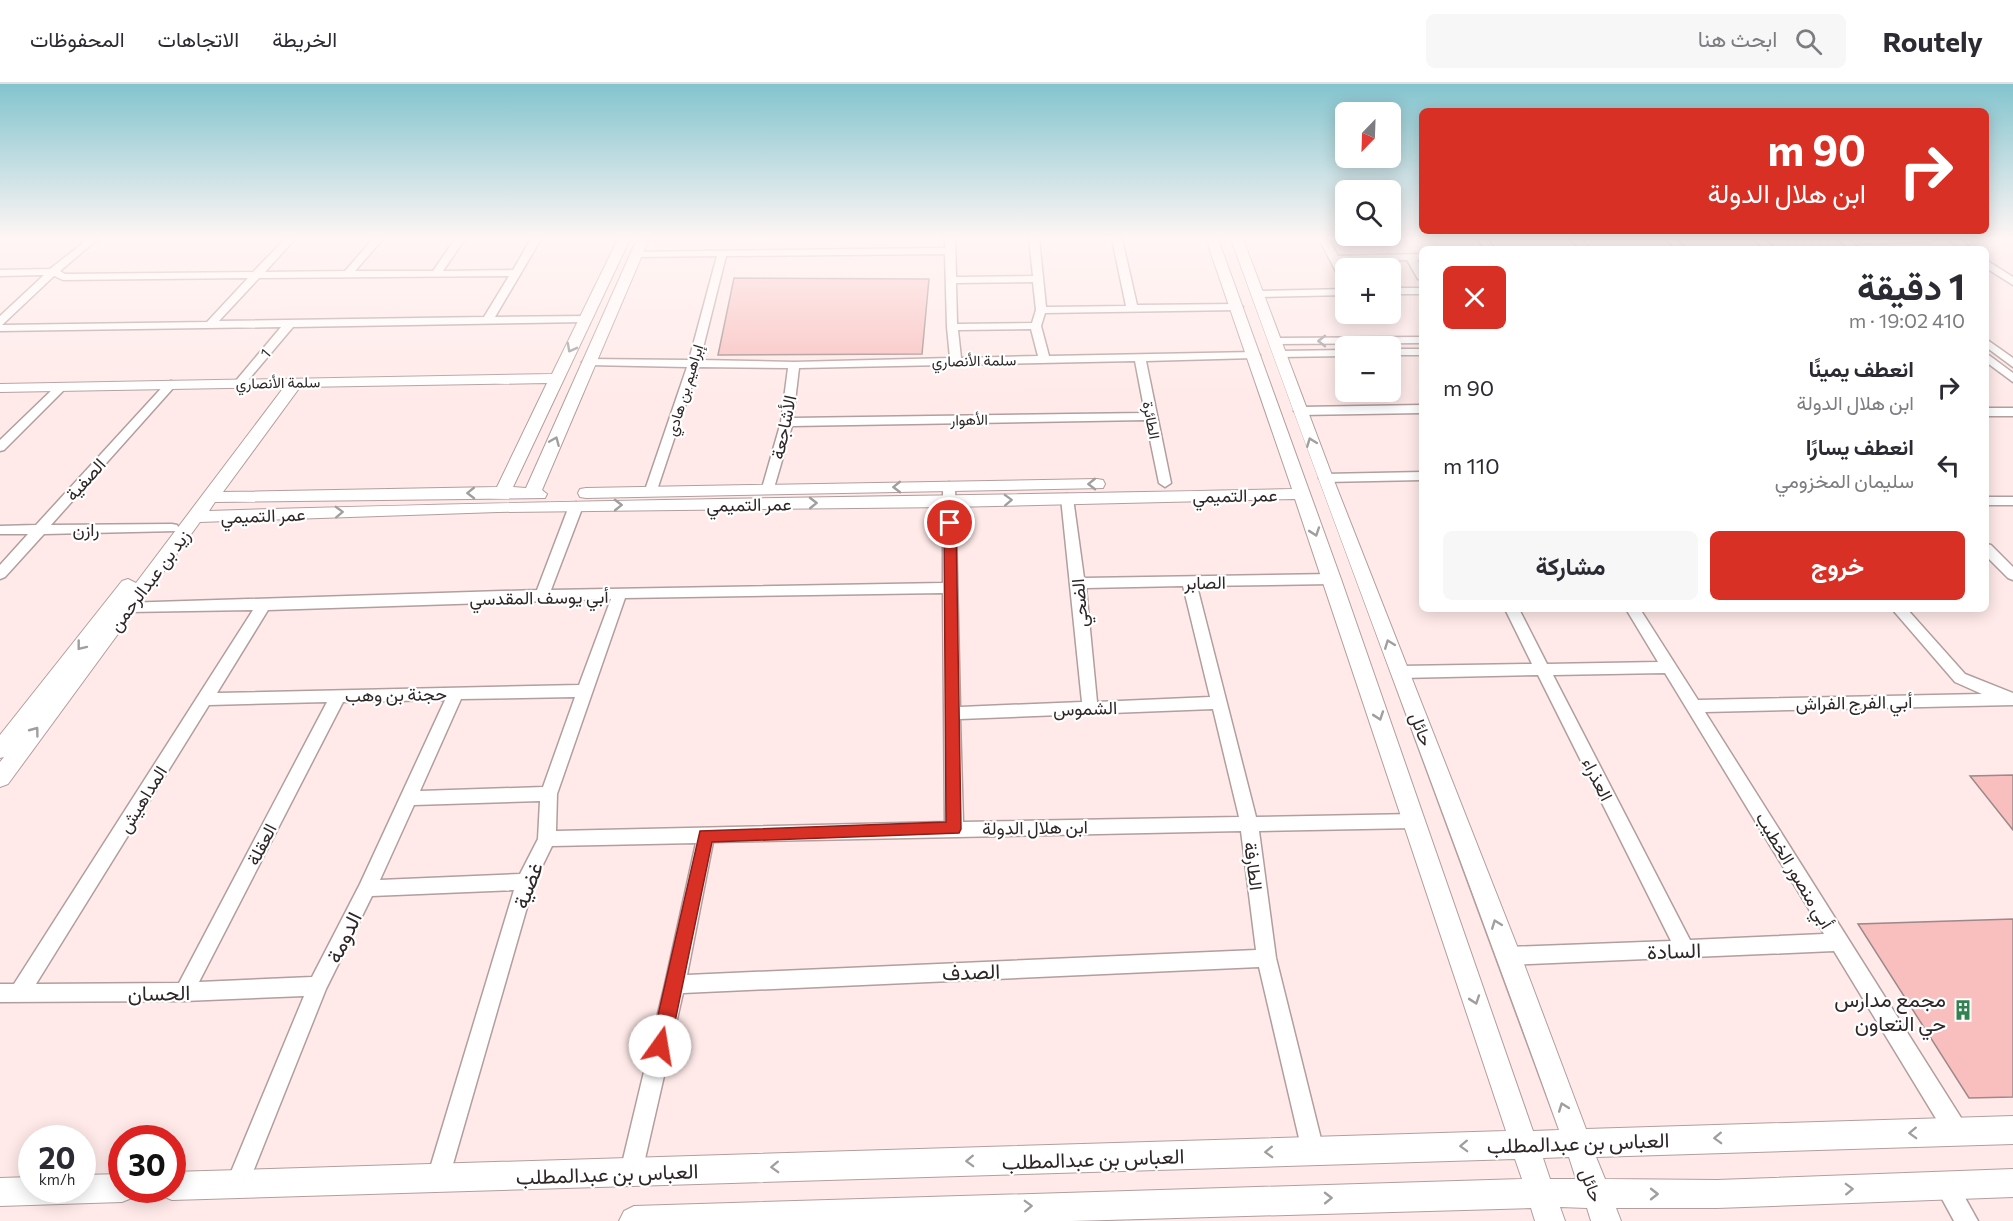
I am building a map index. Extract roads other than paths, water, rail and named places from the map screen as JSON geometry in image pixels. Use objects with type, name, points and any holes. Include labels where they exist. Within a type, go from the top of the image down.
[{"type":"street","points":[[0,322],[32,292]]},
{"type":"street","points":[[210,325],[242,292]]},
{"type":"street","points":[[488,320],[504,292]]},
{"type":"street","points":[[501,500],[555,378],[599,292]]},
{"type":"street","points":[[532,494],[620,292]]},
{"type":"street","name":"إبراهيم بن هادي","points":[[651,490],[694,363],[712,292]]},
{"type":"street","points":[[951,292],[956,360]]},
{"type":"street","points":[[1039,292],[1041,310],[1036,326],[1044,358]]},
{"type":"street","points":[[1129,292],[1132,308]]},
{"type":"street","name":"حائل","points":[[1232,292],[1550,1221]]},
{"type":"street","points":[[1258,294],[1335,292]]},
{"type":"street","name":"حائل","points":[[1258,294],[1325,477],[1509,956],[1606,1221]]},
{"type":"street","points":[[1041,310],[1238,307]]},
{"type":"street","points":[[0,328],[586,319]]},
{"type":"street","name":"1","points":[[240,383],[290,323]]},
{"type":"street","points":[[952,327],[1036,326]]},
{"type":"street","points":[[1278,348],[1419,340]]},
{"type":"street","points":[[1989,344],[2013,364]]},
{"type":"street","points":[[1278,348],[1335,352]]},
{"type":"street","points":[[1401,352],[1419,352]]},
{"type":"street","name":"سلمة الأنصاري","points":[[588,362],[794,365],[1254,355]]},
{"type":"street","name":"الطائرة","points":[[1140,357],[1165,483]]},
{"type":"street","points":[[1989,359],[2013,379]]},
{"type":"street","name":"الأشاجعة","points":[[768,489],[787,422],[794,365]]},
{"type":"street","name":"سلمة الأنصاري","points":[[0,388],[555,378]]},
{"type":"street","name":"زيد بن عبدالرحمن","points":[[0,778],[196,517],[288,382]]},
{"type":"street","name":"زيد بن عبدالرحمن","points":[[2,745],[288,382]]},
{"type":"street","name":"الصفية","points":[[0,574],[171,384]]},
{"type":"street","points":[[0,447],[61,387]]},
{"type":"street","points":[[1300,411],[1419,409]]},
{"type":"street","points":[[1989,412],[2013,412]]},
{"type":"street","name":"الأهوار","points":[[787,422],[1151,416]]},
{"type":"street","points":[[1325,477],[1419,476]]},
{"type":"street","points":[[210,497],[501,500],[532,494],[651,490],[768,489],[949,494],[1165,483],[1300,487]]},
{"type":"street","name":"عمر التميمي","points":[[196,517],[501,500],[576,506],[949,494],[1066,498],[1300,487]]},
{"type":"street","points":[[949,494],[954,829]]},
{"type":"street","points":[[217,517],[233,496]]},
{"type":"street","name":"الضحي","points":[[1066,498],[1078,583],[1089,708]]},
{"type":"street","points":[[1989,501],[2013,501]]},
{"type":"street","points":[[542,596],[576,506]]},
{"type":"street","name":"رازن","points":[[0,530],[172,528]]},
{"type":"street","points":[[1989,551],[2013,575]]},
{"type":"street","name":"الصابر","points":[[1078,583],[1332,579]]},
{"type":"street","name":"الطارفة","points":[[1189,582],[1249,824],[1266,958],[1313,1151]]},
{"type":"street","name":"أبي يوسف المقدسي","points":[[128,607],[264,606],[542,596],[951,588]]},
{"type":"street","name":"غضية","points":[[438,1178],[525,882],[547,839],[549,794],[619,595]]},
{"type":"street","name":"المداهيش","points":[[9,993],[206,699],[264,606]]},
{"type":"street","name":"العذراء","points":[[1514,612],[1685,950]]},
{"type":"street","name":"أبي منصور الخطيب","points":[[1635,612],[1957,1131]]},
{"type":"street","points":[[1902,612],[1960,678],[2012,699]]},
{"type":"street","points":[[1401,672],[1669,667]]},
{"type":"street","name":"حجنة بن وهب","points":[[206,699],[586,692]]},
{"type":"street","name":"الدومة","points":[[237,1184],[318,986],[367,888],[456,693]]},
{"type":"street","name":"العقلة","points":[[184,992],[338,696]]},
{"type":"street","name":"أبي الفرج الفراش","points":[[1695,706],[2012,699]]},
{"type":"street","name":"الشموس","points":[[952,713],[1219,703]]},
{"type":"street","points":[[407,798],[549,794]]},
{"type":"street","name":"ابن هلال الدولة","points":[[547,839],[1415,821]]},
{"type":"street","points":[[631,1172],[675,984],[706,836]]},
{"type":"street","points":[[367,888],[525,882]]},
{"type":"street","name":"السادة","points":[[1509,956],[1838,942]]},
{"type":"street","name":"الصدف","points":[[675,984],[1266,958]]},
{"type":"street","name":"الحسان","points":[[9,993],[184,992],[318,986]]},
{"type":"street","name":"العباس بن عبدالمطلب","points":[[186,1186],[2013,1130]]},
{"type":"street","points":[[634,1221],[1067,1205],[1540,1193],[1717,1194],[2013,1183]]},
{"type":"street","points":[[1946,1186],[1967,1221]]},
{"type":"street","points":[[0,1192],[18,1192]]},
{"type":"place","name":"مجمع مدارس حي التعاون","points":[[1963,1010]]}]
